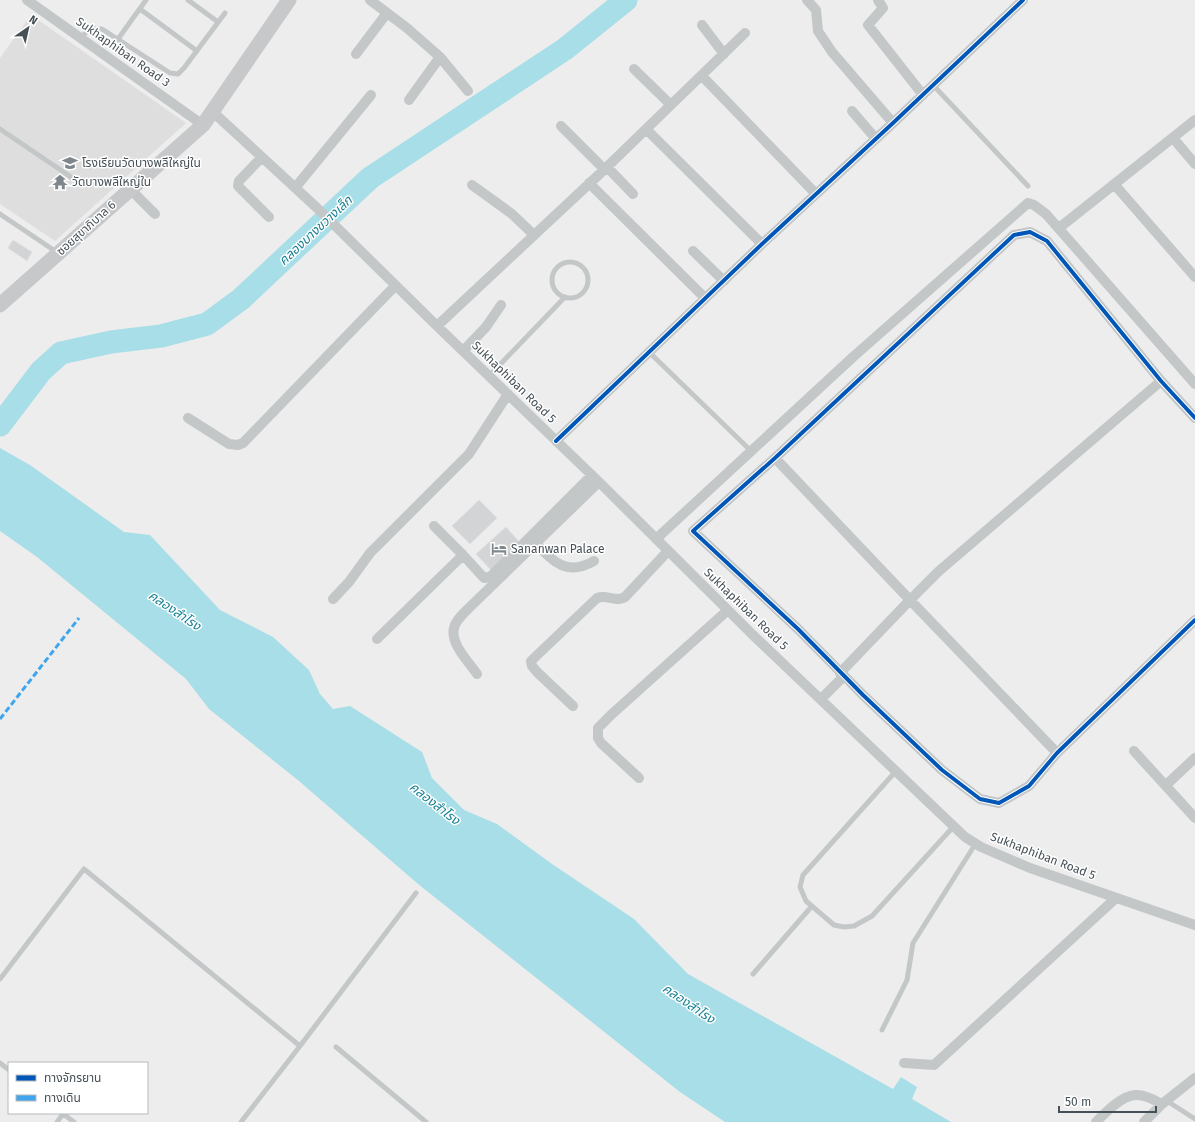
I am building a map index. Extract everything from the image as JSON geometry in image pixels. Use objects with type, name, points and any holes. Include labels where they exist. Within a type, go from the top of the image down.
[{"type":"street","name":"Sukhaphiban Road 3","points":[[27,0],[203,125]]},
{"type":"street","points":[[370,0],[440,57],[468,91]]},
{"type":"street","points":[[807,0],[816,10],[818,31],[832,52],[893,123]]},
{"type":"street","points":[[878,0],[883,8],[868,25],[923,95]]},
{"type":"street","points":[[556,441],[650,353],[762,244],[934,85],[1023,0]]},
{"type":"street","name":"ซอยสุขาภิบาล 6","points":[[0,305],[203,125],[213,112],[283,2]]},
{"type":"street","points":[[356,54],[387,13]]},
{"type":"street","points":[[702,25],[724,54]]},
{"type":"street","points":[[436,326],[672,105],[745,33]]},
{"type":"street","points":[[409,100],[440,57]]},
{"type":"street","points":[[634,69],[672,105]]},
{"type":"street","points":[[702,76],[816,194]]},
{"type":"street","points":[[295,188],[371,95]]},
{"type":"street","points":[[852,111],[876,139]]},
{"type":"street","name":"Sukhaphiban Road 5","points":[[213,112],[316,207],[436,326],[595,478],[728,610],[897,770],[965,837],[1030,868],[1195,925]]},
{"type":"street","points":[[1059,228],[1195,120]]},
{"type":"street","points":[[561,126],[633,194]]},
{"type":"street","points":[[646,129],[762,244]]},
{"type":"street","points":[[1173,138],[1195,164]]},
{"type":"street","points":[[262,157],[239,181],[238,186],[268,217]]},
{"type":"street","points":[[589,183],[705,298]]},
{"type":"street","points":[[1114,184],[1195,277]]},
{"type":"street","points":[[472,185],[512,214],[534,234]]},
{"type":"street","points":[[130,190],[155,214]]},
{"type":"street","points":[[656,539],[853,357],[1028,203],[1034,204],[1059,228],[1195,384]]},
{"type":"street","points":[[1195,418],[1161,381],[1047,241],[1030,232],[1014,235],[775,458],[693,531],[798,629],[842,674],[942,770],[980,799],[1000,802],[1029,786],[1057,753],[1195,620]]},
{"type":"street","points":[[693,251],[724,280]]},
{"type":"street","points":[[188,418],[229,444],[238,445],[243,443],[395,286]]},
{"type":"street","points":[[463,352],[486,327],[501,305]]},
{"type":"street","points":[[821,699],[910,600],[939,571],[1161,381]]},
{"type":"street","points":[[333,599],[349,582],[370,553],[469,454],[508,394]]},
{"type":"street","points":[[775,458],[1057,753]]},
{"type":"street","points":[[477,674],[460,652],[454,634],[454,627],[473,604],[536,543],[595,478]]},
{"type":"street","points":[[434,526],[484,578],[490,577],[595,478]]},
{"type":"street","points":[[536,543],[546,556],[562,566],[572,568],[585,566],[594,561]]},
{"type":"street","points":[[573,706],[537,672],[532,666],[531,660],[597,598],[603,596],[616,600],[625,597],[668,551]]},
{"type":"street","points":[[377,639],[462,555]]},
{"type":"street","points":[[639,778],[601,743],[598,738],[598,728],[728,610]]},
{"type":"street","points":[[1134,751],[1195,818]]},
{"type":"street","points":[[1166,785],[1195,758]]},
{"type":"street","points":[[904,1063],[934,1065],[1116,898]]},
{"type":"street","points":[[1144,1122],[1165,1102],[1195,1078]]},
{"type":"street","points":[[1096,1122],[1114,1104],[1135,1095],[1165,1102]]},
{"type":"lane","points":[[118,39],[146,0]]},
{"type":"lane","points":[[188,0],[218,22]]},
{"type":"lane","points":[[140,9],[197,51]]},
{"type":"lane","points":[[80,38],[90,29],[102,29],[170,72],[178,74],[225,13]]},
{"type":"lane","points":[[934,85],[1028,186]]},
{"type":"lane","points":[[0,129],[71,177]]},
{"type":"lane","points":[[0,214],[58,253]]},
{"type":"lane","points":[[568,262],[576,263],[583,267],[587,274],[588,282],[586,289],[580,295],[573,298],[565,297],[558,293],[553,286],[552,278],[560,265],[568,262]]},
{"type":"lane","points":[[489,376],[565,297]]},
{"type":"lane","points":[[650,353],[748,448]]},
{"type":"lane","points":[[897,770],[803,875],[800,887],[806,901],[834,925],[844,927],[854,926],[872,916],[954,826]]},
{"type":"lane","points":[[882,1030],[907,980],[913,943],[976,843]]},
{"type":"lane","points":[[0,979],[84,869],[300,1046]]},
{"type":"lane","points":[[240,1122],[300,1046],[416,893]]},
{"type":"lane","points":[[753,974],[812,906]]},
{"type":"lane","points":[[336,1047],[426,1122]]},
{"type":"lane","points":[[0,1063],[8,1069]]},
{"type":"lane","points":[[1165,1102],[1195,1119]]},
{"type":"lane","points":[[64,1114],[74,1122]]},
{"type":"shaded area","name":"โรงเรียนวัดบางพลีใหญ่ใน","points":[[31,15],[186,123],[55,241],[0,204],[0,58]]},
{"type":"water","name":"คลองสำโรง","points":[[0,448],[30,465],[124,532],[150,535],[220,610],[273,637],[309,670],[320,694],[333,709],[350,706],[422,752],[432,778],[464,810],[497,824],[552,864],[634,919],[688,974],[893,1089],[901,1077],[917,1087],[912,1099],[951,1122],[725,1122],[680,1092],[418,884],[299,781],[209,709],[186,679],[37,557],[0,531]]},
{"type":"building","points":[[13,240],[32,252],[27,261],[8,248]]},
{"type":"building","points":[[479,500],[497,518],[470,544],[452,526]]},
{"type":"building","name":"Sananwan Palace","points":[[506,527],[522,545],[492,571],[476,554]]},
{"type":"waterway","name":"คลองบางขวางเล็ก","points":[[0,425],[41,371],[61,353],[111,342],[161,336],[207,324],[241,299],[370,178],[565,49],[626,0]]},
{"type":"marked path","points":[[0,719],[79,618]]},
{"type":"cycle path","points":[[556,441],[762,244],[1023,0]]},
{"type":"cycle path","points":[[1195,418],[1161,381],[1047,241],[1030,232],[1014,235],[775,458],[693,531],[798,629],[863,695],[942,770],[980,799],[999,803],[1029,786],[1057,753],[1195,620]]},
{"type":"place","name":"โรงเรียนวัดบางพลีใหญ่ใน","points":[[70,163]]},
{"type":"place","name":"วัดบางพลีใหญ่ใน","points":[[60,182]]},
{"type":"place","name":"Sananwan Palace","points":[[499,549]]}]
